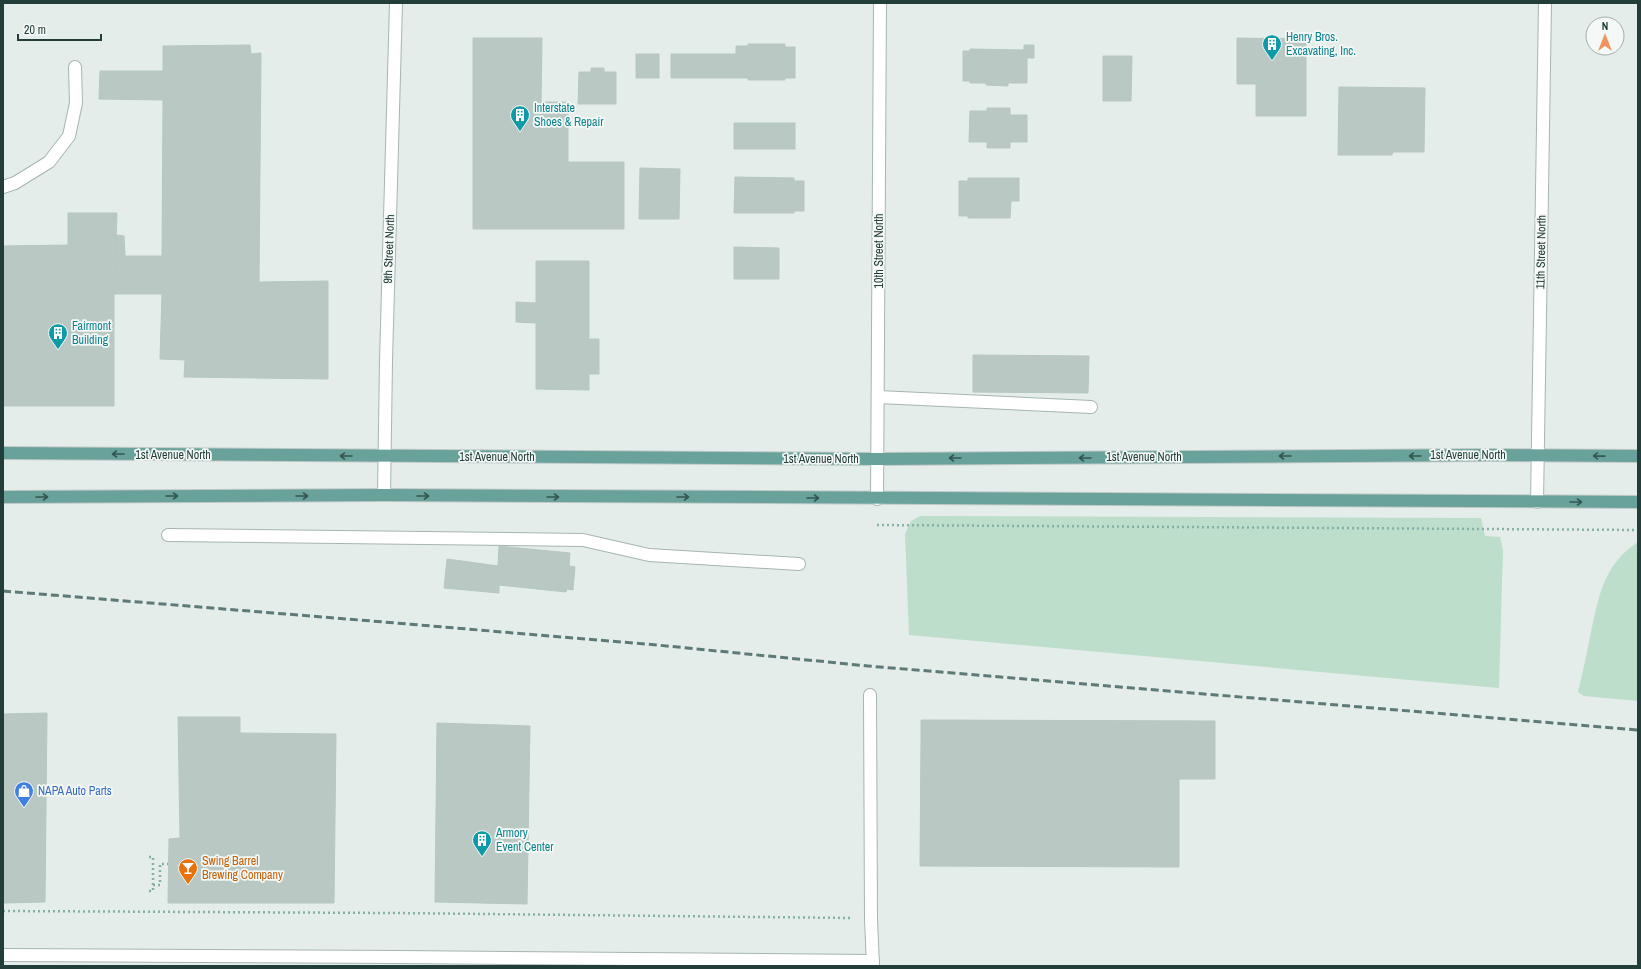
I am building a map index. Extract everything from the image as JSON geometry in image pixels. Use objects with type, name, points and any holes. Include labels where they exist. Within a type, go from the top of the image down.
[{"type":"main road","name":"1st Avenue North","points":[[3,453],[878,459],[1538,455],[1638,456]]},
{"type":"main road","points":[[3,497],[384,496],[1638,502]]},
{"type":"street","name":"9th Street North","points":[[384,496],[386,361],[396,3]]},
{"type":"street","name":"10th Street North","points":[[877,499],[880,3]]},
{"type":"street","name":"11th Street North","points":[[1537,502],[1545,3]]},
{"type":"street","points":[[3,187],[15,183],[49,162],[69,136],[76,103],[75,67]]},
{"type":"street","points":[[878,397],[1091,407]]},
{"type":"street","points":[[168,535],[582,540],[649,555],[799,564]]},
{"type":"street","points":[[3,955],[100,961],[873,964],[871,918],[870,695]]},
{"type":"path","points":[[877,525],[1638,530]]},
{"type":"path","points":[[149,857],[153,857],[153,891],[149,891]]},
{"type":"path","points":[[153,885],[160,885],[160,864],[168,864]]},
{"type":"path","points":[[3,911],[394,912],[871,918]]},
{"type":"green space","points":[[920,516],[1481,518],[1485,536],[1500,537],[1503,550],[1499,688],[909,635],[905,534],[911,521]]},
{"type":"green space","points":[[1638,542],[1638,701],[1584,696],[1578,692],[1600,593],[1610,570],[1617,560]]},
{"type":"building","name":"Interstate Shoes & Repair","points":[[473,38],[542,38],[541,102],[568,102],[568,162],[624,162],[624,229],[473,229]]},
{"type":"building","name":"Henry Bros. Excavating, Inc.","points":[[1237,38],[1306,39],[1306,116],[1256,116],[1256,84],[1237,84]]},
{"type":"building","points":[[748,44],[785,44],[785,47],[795,47],[795,78],[785,78],[785,80],[748,80],[748,78],[671,78],[671,54],[736,54],[736,46],[748,46]]},
{"type":"building","points":[[250,45],[251,54],[261,53],[259,282],[328,281],[328,379],[184,377],[185,360],[160,359],[162,294],[114,294],[116,235],[124,236],[125,256],[162,256],[163,100],[99,99],[100,71],[163,71],[163,46]]},
{"type":"building","points":[[1024,45],[1034,45],[1034,58],[1027,58],[1027,83],[1008,83],[1008,86],[986,85],[986,83],[970,83],[970,81],[963,81],[963,51],[970,51],[970,49],[1024,50]]},
{"type":"building","points":[[636,54],[659,54],[659,78],[636,78]]},
{"type":"building","points":[[1103,56],[1132,56],[1131,101],[1103,101]]},
{"type":"building","points":[[591,68],[604,68],[604,72],[616,72],[616,104],[578,104],[579,72],[591,72]]},
{"type":"building","points":[[1339,87],[1425,88],[1424,152],[1393,152],[1392,155],[1338,155]]},
{"type":"building","points":[[987,108],[1010,108],[1010,115],[1027,115],[1027,142],[1010,142],[1010,148],[987,148],[987,142],[969,142],[970,111],[987,111]]},
{"type":"building","points":[[734,123],[795,123],[795,149],[734,149]]},
{"type":"building","points":[[640,168],[680,169],[679,219],[639,219]]},
{"type":"building","points":[[735,177],[794,178],[794,181],[804,181],[804,211],[794,211],[794,213],[734,213]]},
{"type":"building","points":[[968,178],[1019,178],[1019,201],[1011,201],[1010,218],[968,218],[968,216],[959,216],[959,181],[968,181]]},
{"type":"building","name":"Fairmont Building","points":[[68,213],[117,213],[114,294],[114,406],[3,406],[3,246],[68,245]]},
{"type":"building","points":[[734,247],[779,248],[779,279],[734,279]]},
{"type":"building","points":[[536,261],[589,261],[589,339],[599,339],[599,374],[589,374],[589,390],[536,389],[536,323],[516,322],[516,302],[536,303]]},
{"type":"building","points":[[973,355],[1089,356],[1088,393],[973,392]]},
{"type":"building","points":[[499,546],[570,553],[569,566],[575,567],[573,590],[567,589],[566,592],[499,585],[499,593],[444,588],[447,559],[498,566]]},
{"type":"building","name":"NAPA Auto Parts","points":[[47,713],[45,902],[3,903],[3,714]]},
{"type":"building","points":[[178,717],[240,717],[240,733],[336,734],[334,903],[168,903],[169,839],[180,838]]},
{"type":"building","points":[[921,720],[1215,721],[1215,740],[921,739]]},
{"type":"building","name":"Armory Event Center","points":[[437,723],[530,726],[527,904],[435,902]]},
{"type":"building","points":[[921,739],[1215,740],[1215,779],[1179,779],[1179,867],[920,866]]},
{"type":"railway","points":[[3,591],[657,645],[868,666],[1638,730]]},
{"type":"place","name":"Henry Bros. Excavating, Inc.","points":[[1272,61]]},
{"type":"place","name":"Interstate Shoes & Repair","points":[[520,132]]},
{"type":"place","name":"Fairmont Building","points":[[58,350]]},
{"type":"place","name":"NAPA Auto Parts","points":[[24,808]]},
{"type":"place","name":"Armory Event Center","points":[[482,857]]},
{"type":"place","name":"Swing Barrel Brewing Company","points":[[188,885]]}]
